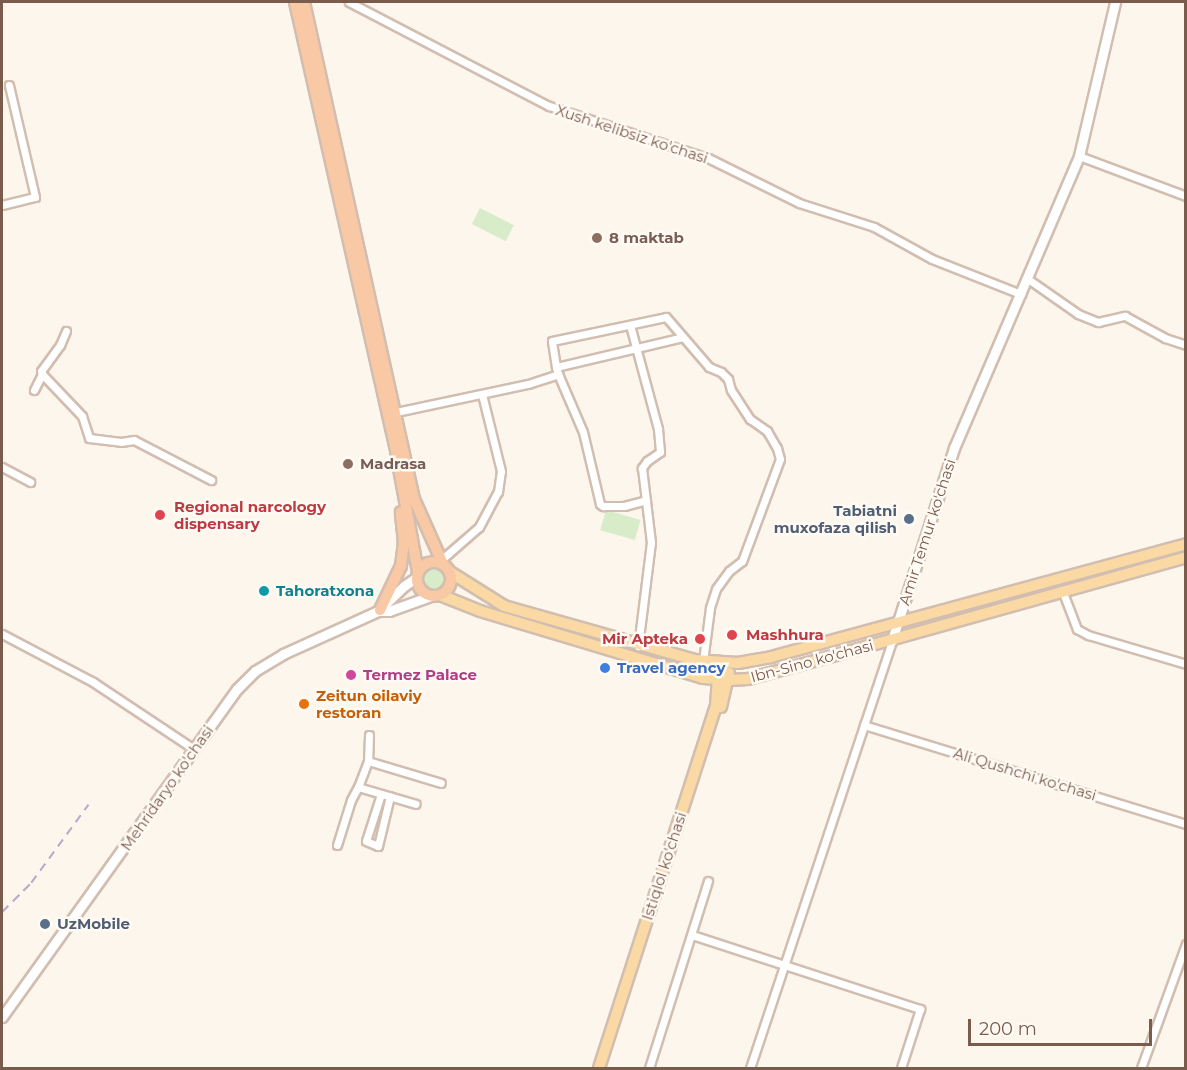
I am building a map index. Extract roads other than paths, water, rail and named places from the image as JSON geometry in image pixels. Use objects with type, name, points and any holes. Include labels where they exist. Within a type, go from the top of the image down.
[{"type":"highway","points":[[295,2],[396,452],[420,590],[436,595],[450,585],[445,565],[414,499],[304,2]]},
{"type":"highway","points":[[379,611],[400,566],[404,543],[403,497]]},
{"type":"highway","points":[[417,575],[429,562],[445,565]]},
{"type":"main road","name":"Amir Temur ko'chasi","points":[[892,640],[954,448],[1079,156],[1115,2]]},
{"type":"main road","name":"Ibn-Sino ko'chasi","points":[[445,565],[504,606],[638,646],[703,661],[724,663],[771,657],[1185,544]]},
{"type":"main road","name":"Ibn-Sino ko'chasi","points":[[436,595],[480,611],[703,678],[748,679],[1185,556]]},
{"type":"main road","points":[[379,611],[417,575]]},
{"type":"main road","points":[[379,611],[389,611],[436,595]]},
{"type":"main road","name":"Мehridaryo ko'chasi","points":[[2,1017],[155,808],[237,689],[255,671],[306,643],[379,611]]},
{"type":"main road","name":"Istiqlol ko'chasi","points":[[606,1068],[724,680],[724,663]]},
{"type":"main road","name":"Istiqlol ko'chasi","points":[[599,1068],[724,680]]},
{"type":"street","name":"Xush kelibsiz ko'chasi","points":[[350,2],[549,106],[708,158],[799,204],[874,227],[932,259],[1021,294]]},
{"type":"street","points":[[2,205],[35,197],[9,85]]},
{"type":"street","points":[[1079,156],[1185,196]]},
{"type":"street","points":[[1028,279],[1078,314],[1098,322],[1125,316],[1165,338],[1185,345]]},
{"type":"street","points":[[646,500],[624,506],[600,504],[583,432],[557,370],[552,341],[666,317],[709,367],[721,372],[728,379],[731,390],[750,419],[767,431],[777,448],[780,459],[742,561],[729,571],[716,589],[710,608],[703,661]]},
{"type":"street","points":[[630,326],[658,429],[660,452],[647,461],[642,468],[651,542],[638,646]]},
{"type":"street","points":[[34,390],[42,374],[41,371],[60,345],[66,331]]},
{"type":"street","points":[[396,412],[482,394],[557,370],[683,337]]},
{"type":"street","points":[[42,374],[82,416],[89,438],[121,442],[134,440],[211,480]]},
{"type":"street","points":[[445,565],[479,528],[498,492],[501,471],[482,394]]},
{"type":"street","points":[[2,467],[30,482]]},
{"type":"street","points":[[1062,590],[1073,624],[1083,632],[1185,664]]},
{"type":"street","points":[[2,634],[93,682],[194,749]]},
{"type":"street","name":"Amir Temur ko'chasi","points":[[750,1068],[892,640]]},
{"type":"street","name":"Ali Qushchi ko'chasi","points":[[864,725],[1185,824]]},
{"type":"street","points":[[338,845],[351,800],[368,761],[369,735]]},
{"type":"street","points":[[368,761],[441,783]]},
{"type":"street","points":[[358,787],[416,804]]},
{"type":"street","points":[[381,794],[366,842],[378,846],[390,796]]},
{"type":"street","points":[[649,1068],[708,881]]},
{"type":"street","points":[[692,935],[920,1009],[901,1068]]},
{"type":"street","points":[[1141,1068],[1185,944]]},
{"type":"railway","points":[[2,912],[31,883],[88,805]]},
{"type":"place","name":"8 maktab","points":[[597,238]]},
{"type":"place","name":"Madrasa","points":[[348,464]]},
{"type":"place","name":"Regional narcology dispensary","points":[[160,515]]},
{"type":"place","name":"Tabiatni muxofaza qilish","points":[[909,519]]},
{"type":"place","name":"Tahoratxona","points":[[264,591]]},
{"type":"place","name":"Mashhura","points":[[732,635]]},
{"type":"place","name":"Mir Apteka","points":[[700,639]]},
{"type":"place","name":"Travel agency","points":[[605,668]]},
{"type":"place","name":"Termez Palace","points":[[351,675]]},
{"type":"place","name":"Zeitun oilaviy restoran","points":[[304,704]]},
{"type":"place","name":"UzMobile","points":[[45,924]]}]
